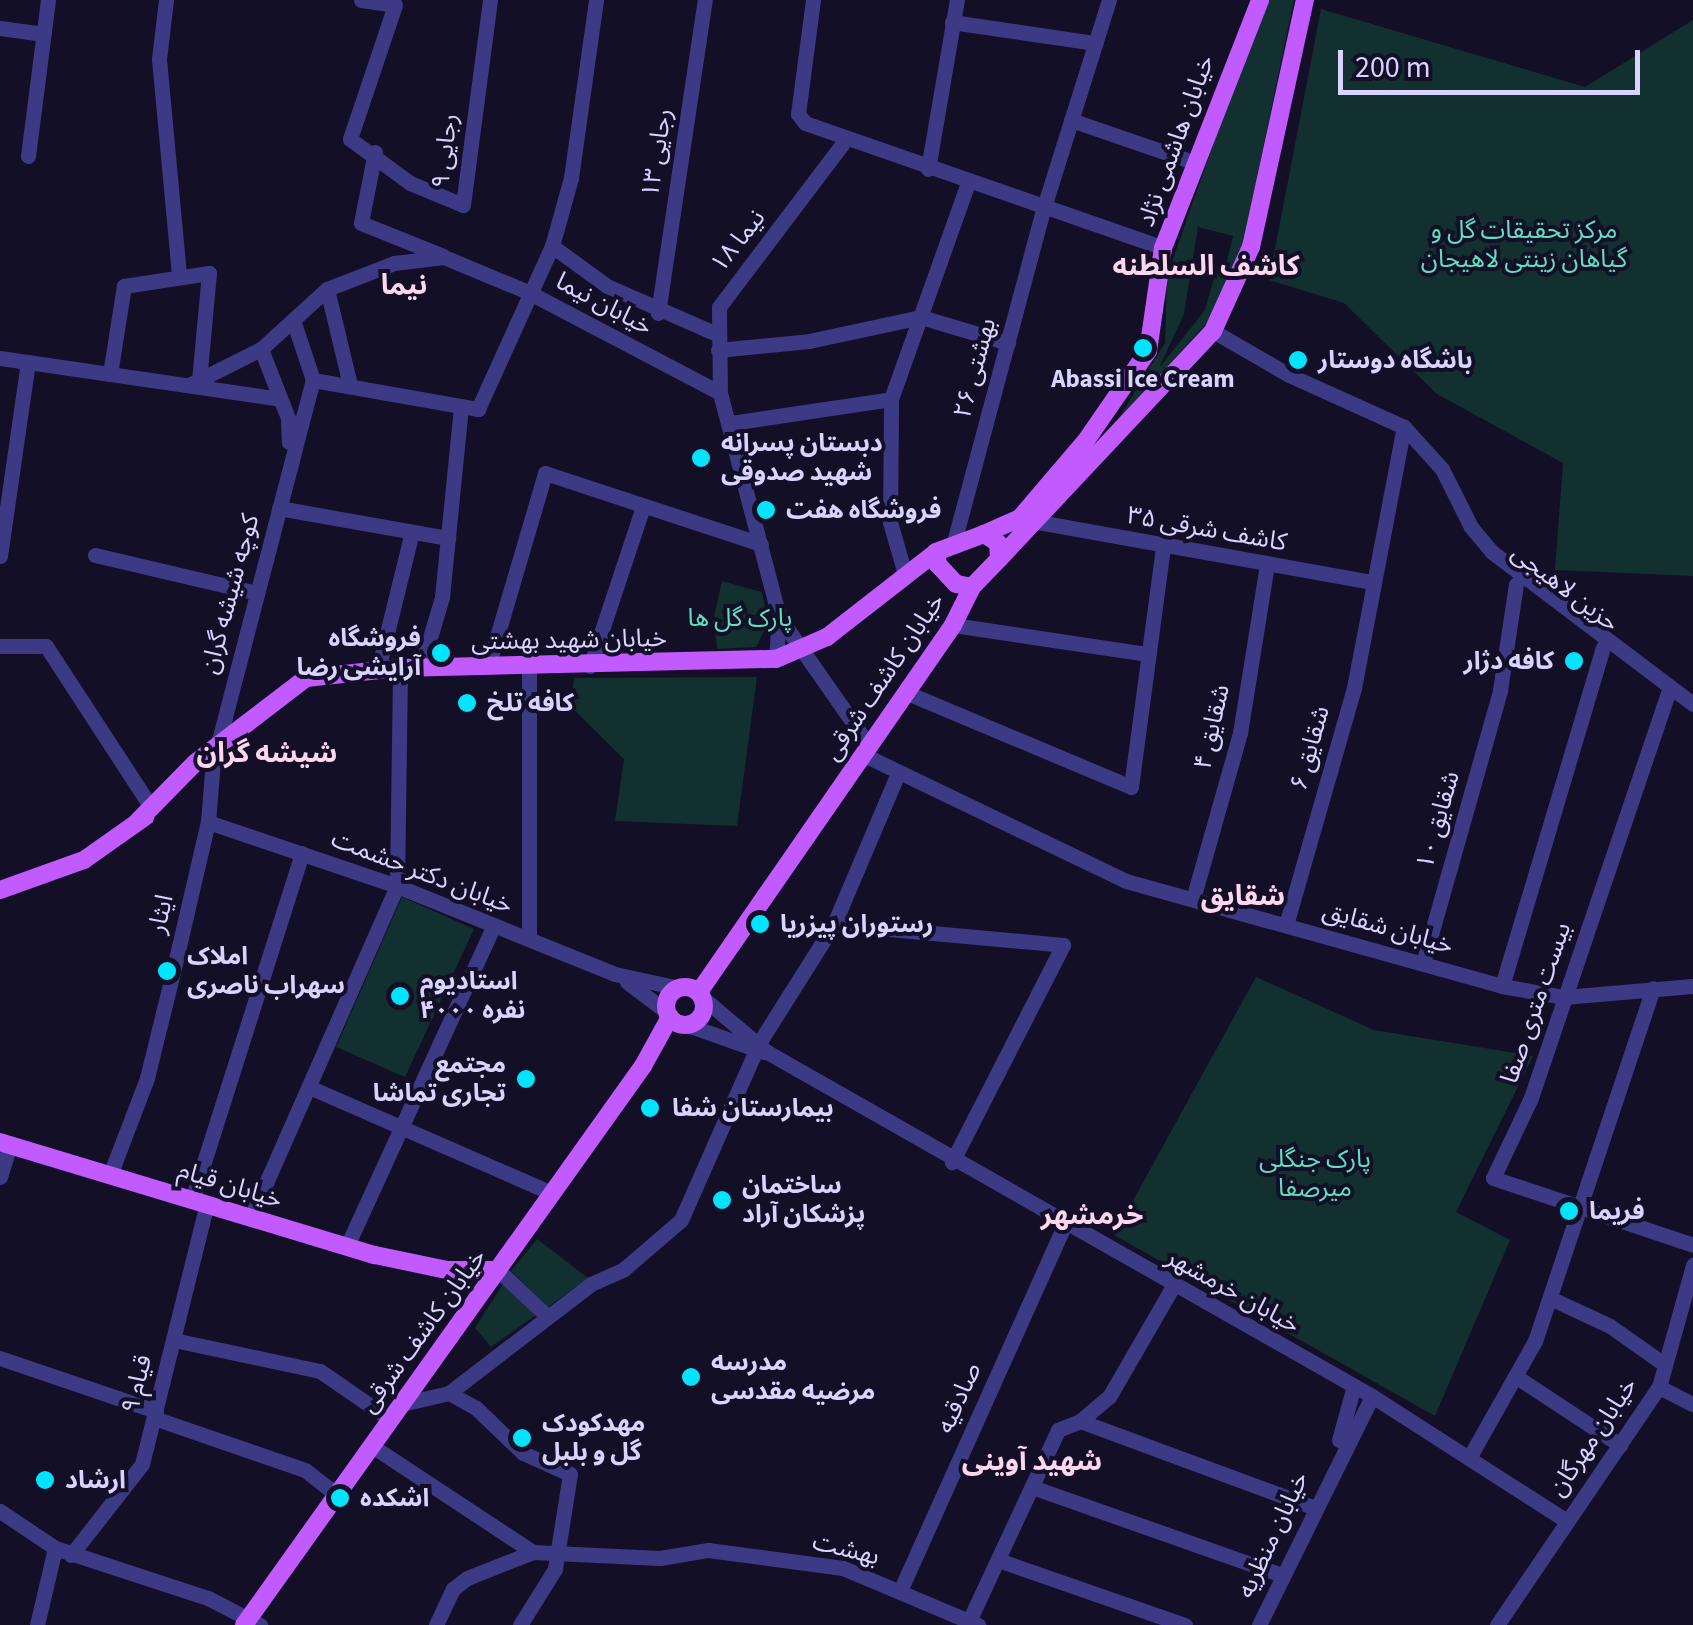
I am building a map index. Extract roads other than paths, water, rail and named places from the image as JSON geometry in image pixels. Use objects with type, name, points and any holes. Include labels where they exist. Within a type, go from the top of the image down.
[{"type":"main road","name":"خیابان هاشمی نژاد","points":[[954,542],[1027,520],[1148,350],[1163,248],[1193,162],[1260,0]]},
{"type":"main road","points":[[1027,520],[1213,331],[1251,246],[1305,0]]},
{"type":"main road","name":"خیابان کاشف شرقی","points":[[251,1623],[337,1495],[642,1066],[677,1020],[702,1016],[701,995],[953,625],[972,587],[999,559],[1027,520]]},
{"type":"main road","points":[[984,534],[998,542],[999,559]]},
{"type":"main road","name":"خیابان شهید بهشتی","points":[[138,821],[149,804],[306,678],[400,668],[529,668],[776,659],[805,651],[905,574],[954,542]]},
{"type":"main road","points":[[936,552],[949,578],[972,587]]},
{"type":"main road","name":"خیابان شهید بهشتی","points":[[0,890],[84,860],[138,821],[215,752]]},
{"type":"main road","points":[[677,1020],[670,995],[679,988],[701,995]]},
{"type":"main road","name":"خیابان قیام","points":[[5,1143],[347,1246],[447,1270],[498,1270]]},
{"type":"main road","points":[[447,1270],[474,1302]]},
{"type":"street","points":[[28,156],[48,0]]},
{"type":"street","points":[[166,0],[159,59],[180,274]]},
{"type":"street","points":[[361,0],[395,5],[350,138],[375,152],[361,223],[444,257]]},
{"type":"street","name":"رجایی ۹","points":[[375,152],[410,183],[463,205],[490,0]]},
{"type":"street","points":[[294,323],[313,380],[478,409],[552,246],[571,178],[596,0]]},
{"type":"street","name":"رجایی ۱۳","points":[[658,313],[705,0]]},
{"type":"street","points":[[813,0],[798,114],[847,138],[928,169],[1163,248]]},
{"type":"street","points":[[928,169],[956,0]]},
{"type":"street","name":"بهشتی ۲۶","points":[[954,542],[1044,208],[1109,0]]},
{"type":"street","points":[[952,22],[1095,42]]},
{"type":"street","points":[[0,28],[44,34]]},
{"type":"street","points":[[1071,120],[1193,162]]},
{"type":"street","name":"نیما ۱۸","points":[[720,392],[719,307],[847,138]]},
{"type":"street","points":[[905,574],[890,522],[891,399],[968,183]]},
{"type":"street","points":[[552,246],[658,313],[718,342],[809,341],[921,317],[1008,343]]},
{"type":"street","name":"خیابان نیما","points":[[195,382],[261,349],[294,323],[327,288],[394,263],[444,257],[528,292],[720,392]]},
{"type":"street","points":[[110,374],[124,286],[180,274],[209,273],[195,382]]},
{"type":"street","points":[[327,288],[350,385]]},
{"type":"street","name":"حزین لاهیجی","points":[[1213,331],[1289,375],[1404,426],[1442,468],[1471,527],[1492,552],[1693,713]]},
{"type":"street","points":[[261,349],[280,399],[290,456]]},
{"type":"street","points":[[0,358],[195,382],[280,399]]},
{"type":"street","points":[[1,556],[28,362]]},
{"type":"street","name":"کوچه شیشه گران","points":[[215,752],[253,592],[313,380]]},
{"type":"street","points":[[720,392],[779,617],[776,659]]},
{"type":"street","points":[[731,423],[891,399]]},
{"type":"street","points":[[421,668],[442,596],[460,407]]},
{"type":"street","name":"حزین لاهیجی","points":[[1404,426],[1434,466],[1464,532],[1516,584],[1603,648],[1693,704]]},
{"type":"street","name":"شقایق ۶","points":[[1286,925],[1354,688],[1404,426]]},
{"type":"street","points":[[488,667],[545,473],[760,544]]},
{"type":"street","points":[[590,666],[643,507]]},
{"type":"street","points":[[279,508],[448,538]]},
{"type":"street","name":"کاشف شرقی ۳۵","points":[[1027,520],[1372,582]]},
{"type":"street","points":[[378,670],[412,532]]},
{"type":"street","points":[[904,692],[1131,787],[1162,547]]},
{"type":"street","points":[[95,555],[253,592]]},
{"type":"street","name":"شقایق ۴","points":[[1193,899],[1240,733],[1267,565]]},
{"type":"street","name":"شقایق ۱۰","points":[[1423,964],[1500,690],[1516,584]]},
{"type":"street","points":[[779,617],[805,651],[865,749]]},
{"type":"street","points":[[953,625],[1148,654]]},
{"type":"street","points":[[0,646],[46,646],[149,804]]},
{"type":"street","points":[[1502,986],[1603,648]]},
{"type":"street","points":[[251,1217],[397,886],[400,668]]},
{"type":"street","points":[[528,940],[529,668]]},
{"type":"street","name":"بیست متری صفا","points":[[1583,1210],[1492,1178],[1530,1100],[1668,691]]},
{"type":"street","name":"خیابان شقایق","points":[[865,749],[898,772],[1126,881],[1502,986],[1564,997],[1693,986]]},
{"type":"street","name":"ایثار","points":[[110,1175],[147,1078],[208,822],[215,752]]},
{"type":"street","points":[[174,1340],[320,1371],[397,1412],[449,1393],[547,1316],[624,1269],[681,1220],[760,1049],[834,924],[898,772]]},
{"type":"street","name":"خیابان دکتر حشمت","points":[[208,822],[397,886],[616,974]]},
{"type":"street","name":"قیام ۹","points":[[72,1556],[142,1464],[174,1340],[200,1202],[246,1027],[302,853]]},
{"type":"street","points":[[834,924],[1063,945],[952,1162]]},
{"type":"street","points":[[347,1246],[494,926]]},
{"type":"street","points":[[616,974],[677,1020],[760,1049]]},
{"type":"street","points":[[616,974],[679,988]]},
{"type":"street","points":[[1469,1458],[1515,1376],[1550,1298],[1583,1210],[1653,988]]},
{"type":"street","points":[[701,995],[760,1049]]},
{"type":"street","name":"خیابان خرمشهر","points":[[760,1049],[1064,1226],[1372,1396],[1566,1522]]},
{"type":"street","points":[[309,1087],[552,1194]]},
{"type":"street","points":[[0,1177],[5,1143]]},
{"type":"street","points":[[1583,1210],[1693,1244]]},
{"type":"street","name":"صادقیه","points":[[900,1591],[1064,1226]]},
{"type":"street","name":"خیابان مهرگان","points":[[1497,1625],[1658,1387],[1693,1264]]},
{"type":"street","points":[[498,1270],[547,1316]]},
{"type":"street","points":[[974,1623],[998,1560],[1058,1430],[1080,1421],[1109,1397],[1173,1286]]},
{"type":"street","points":[[1550,1298],[1610,1326],[1665,1365]]},
{"type":"street","points":[[0,1358],[305,1470],[337,1495]]},
{"type":"street","points":[[1515,1376],[1620,1445]]},
{"type":"street","points":[[471,1377],[476,1408]]},
{"type":"street","points":[[1332,1466],[1354,1386]]},
{"type":"street","points":[[1658,1387],[1693,1404]]},
{"type":"street","points":[[449,1393],[476,1408],[523,1453],[570,1474],[560,1552],[520,1625]]},
{"type":"street","points":[[1332,1466],[1372,1396]]},
{"type":"street","points":[[1080,1421],[1313,1507]]},
{"type":"street","points":[[372,1446],[533,1552]]},
{"type":"street","name":"خیابان منظریه","points":[[1258,1625],[1332,1466]]},
{"type":"street","points":[[1032,1487],[1282,1575]]},
{"type":"street","points":[[0,1510],[72,1556],[208,1598],[251,1623]]},
{"type":"street","points":[[37,1625],[55,1548]]},
{"type":"street","name":"بهشت","points":[[533,1552],[660,1558],[695,1551],[842,1568],[974,1623]]},
{"type":"street","points":[[436,1625],[453,1590],[468,1578],[533,1552]]},
{"type":"street","points":[[998,1560],[1185,1625]]},
{"type":"place","name":"Abassi Ice Cream","points":[[1143,348]]},
{"type":"place","name":"باشگاه دوستار","points":[[1298,360]]},
{"type":"place","name":"دبستان پسرانه شهید صدوقی","points":[[701,458]]},
{"type":"place","name":"فروشگاه هفت","points":[[766,510]]},
{"type":"place","name":"فروشگاه آرایشی رضا","points":[[441,653]]},
{"type":"place","name":"کافه دژار","points":[[1574,661]]},
{"type":"place","name":"کافه تلخ","points":[[467,703]]},
{"type":"place","name":"رستوران پیزریا","points":[[760,924]]},
{"type":"place","name":"املاک سهراب ناصری","points":[[167,971]]},
{"type":"place","name":"استادیوم ۴۰۰۰ نفره","points":[[400,996]]},
{"type":"place","name":"مجتمع تجاری تماشا","points":[[526,1079]]},
{"type":"place","name":"بیمارستان شفا","points":[[650,1108]]},
{"type":"place","name":"ساختمان پزشکان آراد","points":[[722,1200]]},
{"type":"place","name":"فریما","points":[[1569,1211]]},
{"type":"place","name":"مدرسه مرضیه مقدسی","points":[[691,1377]]},
{"type":"place","name":"مهدکودک گل و بلبل","points":[[522,1438]]},
{"type":"place","name":"ارشاد","points":[[45,1480]]},
{"type":"place","name":"اشکده","points":[[340,1498]]},
{"type":"district","name":"کاشف السلطنه","points":[[1206,266]]},
{"type":"district","name":"نیما","points":[[404,285]]},
{"type":"district","name":"شیشه گران","points":[[267,753]]},
{"type":"district","name":"شقایق","points":[[1243,896]]},
{"type":"district","name":"خرمشهر","points":[[1092,1215]]},
{"type":"district","name":"شهید آوینی","points":[[1032,1461]]},
{"type":"park label","name":"مرکز تحقیقات گل و گیاهان زینتی لاهیجان","points":[[1524,246]]},
{"type":"park label","name":"پارک گل ها","points":[[740,618]]},
{"type":"park label","name":"پارک جنگلی میرصفا","points":[[1315,1174]]}]
